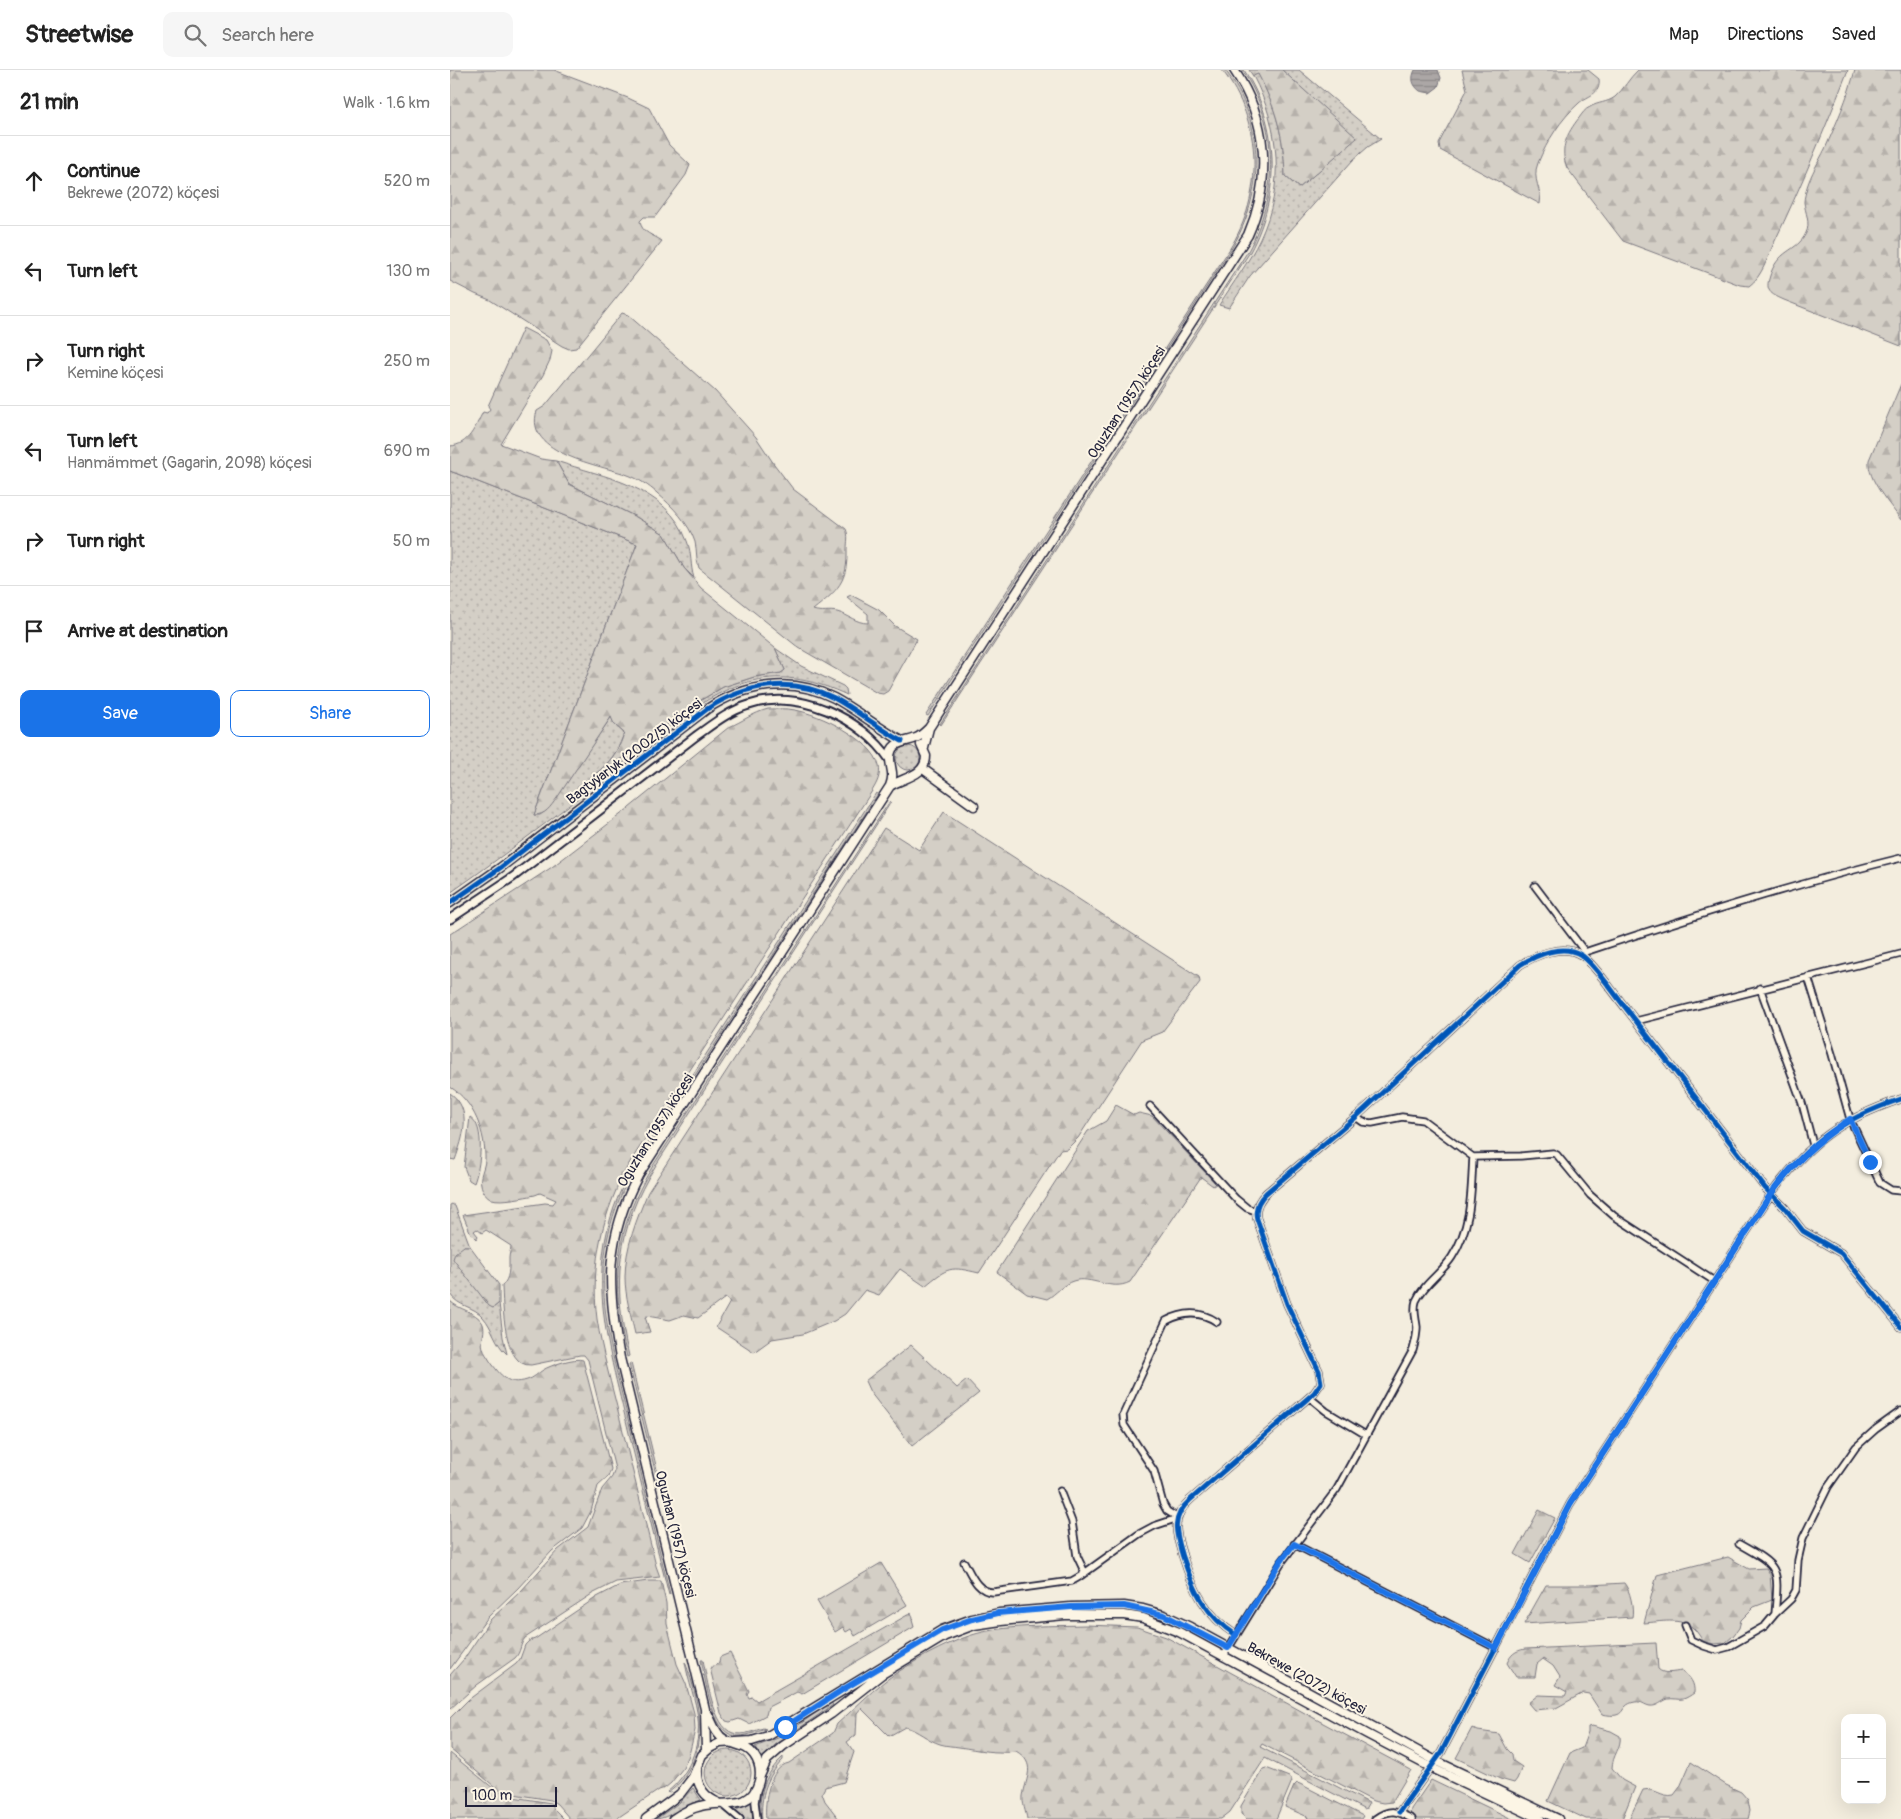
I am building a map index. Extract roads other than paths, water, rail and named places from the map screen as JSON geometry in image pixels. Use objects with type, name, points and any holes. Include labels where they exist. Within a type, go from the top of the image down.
[{"type":"main road","name":"Oguzhan (1957) köçesi","points":[[736,1743],[724,1739],[718,1734],[706,1708],[620,1358],[612,1314],[610,1279],[616,1234],[626,1200],[639,1174],[890,786],[893,775],[891,764],[893,748],[906,740],[918,737],[929,728],[1248,235],[1257,212],[1262,190],[1263,151],[1261,131],[1253,106],[1234,70]]},
{"type":"main road","name":"Oguzhan (1957) köçesi","points":[[923,769],[926,760],[924,748],[929,728]]},
{"type":"main road","points":[[906,740],[918,743],[924,748]]},
{"type":"main road","points":[[891,764],[902,775],[910,776]]},
{"type":"main road","points":[[890,786],[898,780],[923,769],[974,806]]},
{"type":"main road","name":"Bekrewe (2072) köçesi","points":[[706,1751],[720,1743],[736,1743],[762,1739],[942,1630],[972,1619],[998,1613],[1071,1607],[1124,1606],[1164,1615],[1228,1648],[1434,1764],[1558,1819]]},
{"type":"main road","name":"Bekrewe (2072) köçesi","points":[[757,1786],[767,1760],[778,1750],[831,1714],[882,1674],[945,1636],[974,1625],[1001,1620],[1065,1615],[1124,1615],[1143,1618],[1179,1632],[1223,1657],[1540,1819]]},
{"type":"main road","name":"Oguzhan (1957) köçesi","points":[[706,1708],[706,1751]]},
{"type":"main road","points":[[736,1743],[746,1747],[754,1755],[759,1765],[760,1776]]},
{"type":"main road","points":[[646,1819],[680,1794],[688,1785],[706,1751]]},
{"type":"main road","points":[[698,1765],[697,1776],[703,1791],[711,1799],[721,1804]]},
{"type":"main road","points":[[673,1819],[700,1806],[742,1802],[751,1795],[757,1786]]},
{"type":"street","name":"Bagtyýarlyk (2002/5) köçesi","points":[[450,903],[500,868],[700,714],[739,692],[754,688],[791,685],[809,689],[832,697],[883,731],[906,740]]},
{"type":"street","name":"Bagtyýarlyk (2002/5) köçesi","points":[[450,919],[513,877],[696,736],[723,718],[749,705],[771,700],[795,700],[826,710],[846,720],[864,734],[879,747],[891,764]]},
{"type":"street","points":[[1535,886],[1585,952],[1816,879],[1901,858]]},
{"type":"street","points":[[1236,1635],[1214,1617],[1196,1593],[1176,1534],[1178,1518],[1186,1504],[1309,1398],[1320,1386],[1321,1380],[1319,1371],[1283,1294],[1257,1219],[1256,1211],[1258,1204],[1262,1197],[1356,1117],[1520,965],[1536,956],[1566,950],[1582,955],[1771,1194],[1803,1231],[1841,1253],[1901,1327]]},
{"type":"street","points":[[1636,1021],[1760,988],[1901,954]]},
{"type":"street","points":[[1808,976],[1850,1119],[1880,1183],[1891,1190],[1901,1191]]},
{"type":"street","points":[[1760,988],[1802,1103],[1813,1145]]},
{"type":"street","points":[[1399,1812],[1434,1764],[1570,1504],[1771,1194],[1785,1175],[1813,1145],[1850,1119],[1901,1099]]},
{"type":"street","points":[[1150,1106],[1236,1199],[1246,1208],[1256,1211]]},
{"type":"street","points":[[1356,1117],[1362,1122],[1372,1123],[1402,1117],[1423,1120],[1469,1156],[1474,1157],[1521,1156],[1553,1152],[1590,1195],[1614,1216],[1714,1281]]},
{"type":"street","points":[[1223,1657],[1280,1562],[1337,1489],[1413,1350],[1416,1337],[1414,1308],[1431,1280],[1452,1257],[1462,1239],[1471,1203],[1474,1157]]},
{"type":"street","points":[[1178,1518],[1167,1511],[1162,1504],[1154,1470],[1124,1425],[1123,1416],[1166,1321],[1184,1315],[1201,1314],[1217,1322]]},
{"type":"street","points":[[1309,1398],[1326,1411],[1366,1435]]},
{"type":"street","points":[[1685,1626],[1687,1634],[1696,1643],[1722,1649],[1765,1626],[1791,1599],[1796,1590],[1801,1546],[1828,1487],[1856,1447],[1876,1429],[1901,1412]]},
{"type":"street","points":[[1060,1491],[1072,1522],[1077,1556],[1085,1574]]},
{"type":"street","points":[[964,1562],[980,1589],[988,1592],[1072,1581],[1085,1574],[1138,1534],[1178,1518]]},
{"type":"street","points":[[1294,1544],[1496,1648]]},
{"type":"street","points":[[1739,1544],[1762,1557],[1774,1568],[1777,1581],[1775,1614]]},
{"type":"street","points":[[757,1786],[755,1802],[757,1819]]},
{"type":"street","points":[[721,1804],[740,1819]]},
{"type":"street","points":[[1375,1819],[1388,1812],[1399,1812],[1412,1819]]}]
